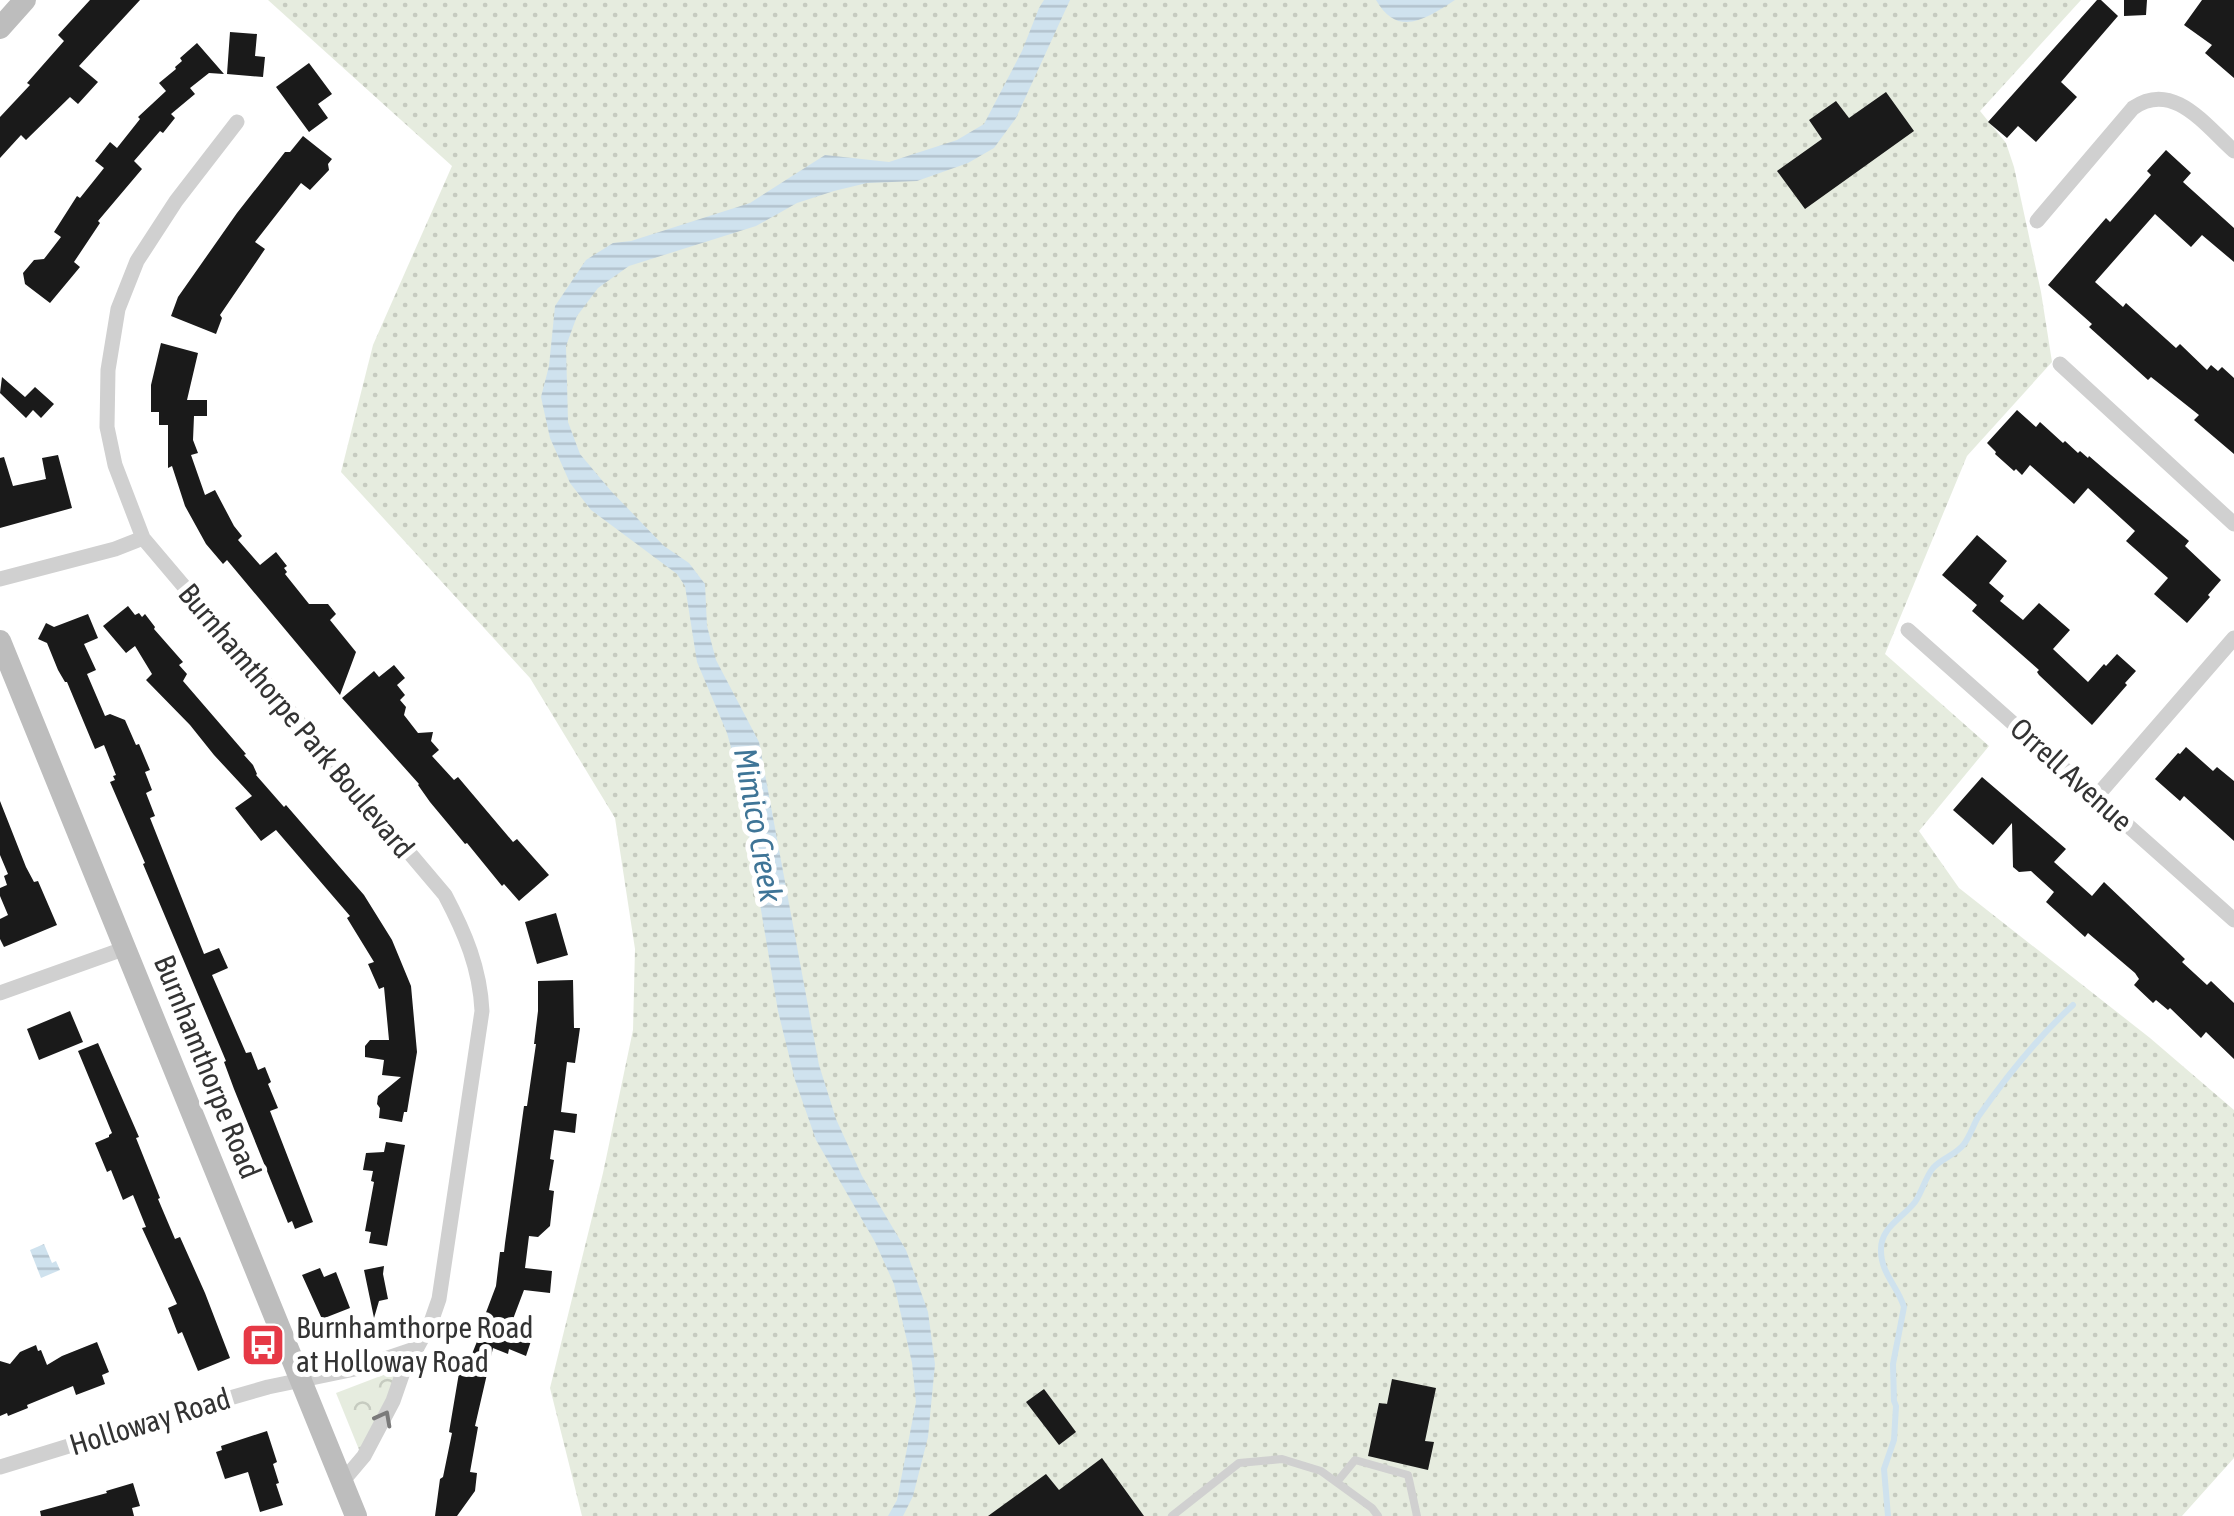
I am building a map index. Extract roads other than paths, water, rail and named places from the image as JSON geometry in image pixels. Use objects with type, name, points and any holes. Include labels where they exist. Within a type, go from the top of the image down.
[{"type":"main road","points":[[0,28],[25,0]]},
{"type":"main road","name":"Burnhamthorpe Road","points":[[0,641],[356,1516]]},
{"type":"street","points":[[2037,221],[2133,108],[2150,99],[2168,98],[2176,102],[2234,152]]},
{"type":"street","name":"Burnhamthorpe Park Boulevard","points":[[237,122],[176,201],[137,262],[118,308],[108,370],[108,427],[115,465],[143,538],[445,895],[470,948],[482,1012],[439,1299],[364,1456],[342,1482]]},
{"type":"street","points":[[2060,364],[2234,524]]},
{"type":"street","points":[[0,578],[116,549],[143,538]]},
{"type":"street","name":"Orrell Avenue","points":[[1908,630],[2234,920]]},
{"type":"street","points":[[2096,797],[2234,638]]},
{"type":"street","points":[[0,993],[126,948]]},
{"type":"street","points":[[301,1380],[355,1370],[417,1348]]},
{"type":"street","name":"Holloway Road","points":[[0,1468],[160,1418],[301,1380]]},
{"type":"lane","points":[[1172,1516],[1239,1463],[1282,1458],[1321,1470],[1378,1516]]},
{"type":"lane","points":[[1337,1482],[1355,1460],[1408,1475],[1417,1516]]},
{"type":"water","name":"Mimico Creek","points":[[1044,0],[1070,0],[1016,118],[994,148],[968,163],[917,181],[867,183],[834,191],[797,203],[756,226],[629,266],[598,288],[577,316],[566,346],[568,422],[580,454],[611,491],[664,546],[689,563],[705,584],[707,626],[716,660],[759,742],[819,1065],[836,1119],[862,1176],[906,1250],[928,1312],[935,1364],[928,1437],[913,1496],[903,1516],[888,1516],[897,1500],[916,1402],[912,1363],[894,1284],[875,1242],[816,1140],[795,1080],[778,1011],[738,773],[727,733],[697,662],[685,586],[677,574],[591,510],[570,483],[550,438],[541,397],[549,366],[555,306],[586,260],[613,243],[631,241],[750,203],[825,155],[889,162],[957,140],[984,124]]},
{"type":"water","points":[[1376,0],[1455,0],[1424,18],[1403,22],[1385,12]]},
{"type":"water","points":[[44,1244],[52,1263],[56,1261],[60,1270],[41,1278],[30,1250]]},
{"type":"waterway","points":[[1888,1516],[1884,1469],[1894,1440],[1893,1364],[1904,1307],[1884,1266],[1884,1235],[1915,1202],[1933,1168],[1964,1144],[1978,1117],[2022,1058],[2073,1005]]},
{"type":"place","name":"Burnhamthorpe Road at Holloway Road","points":[[263,1345]]}]
